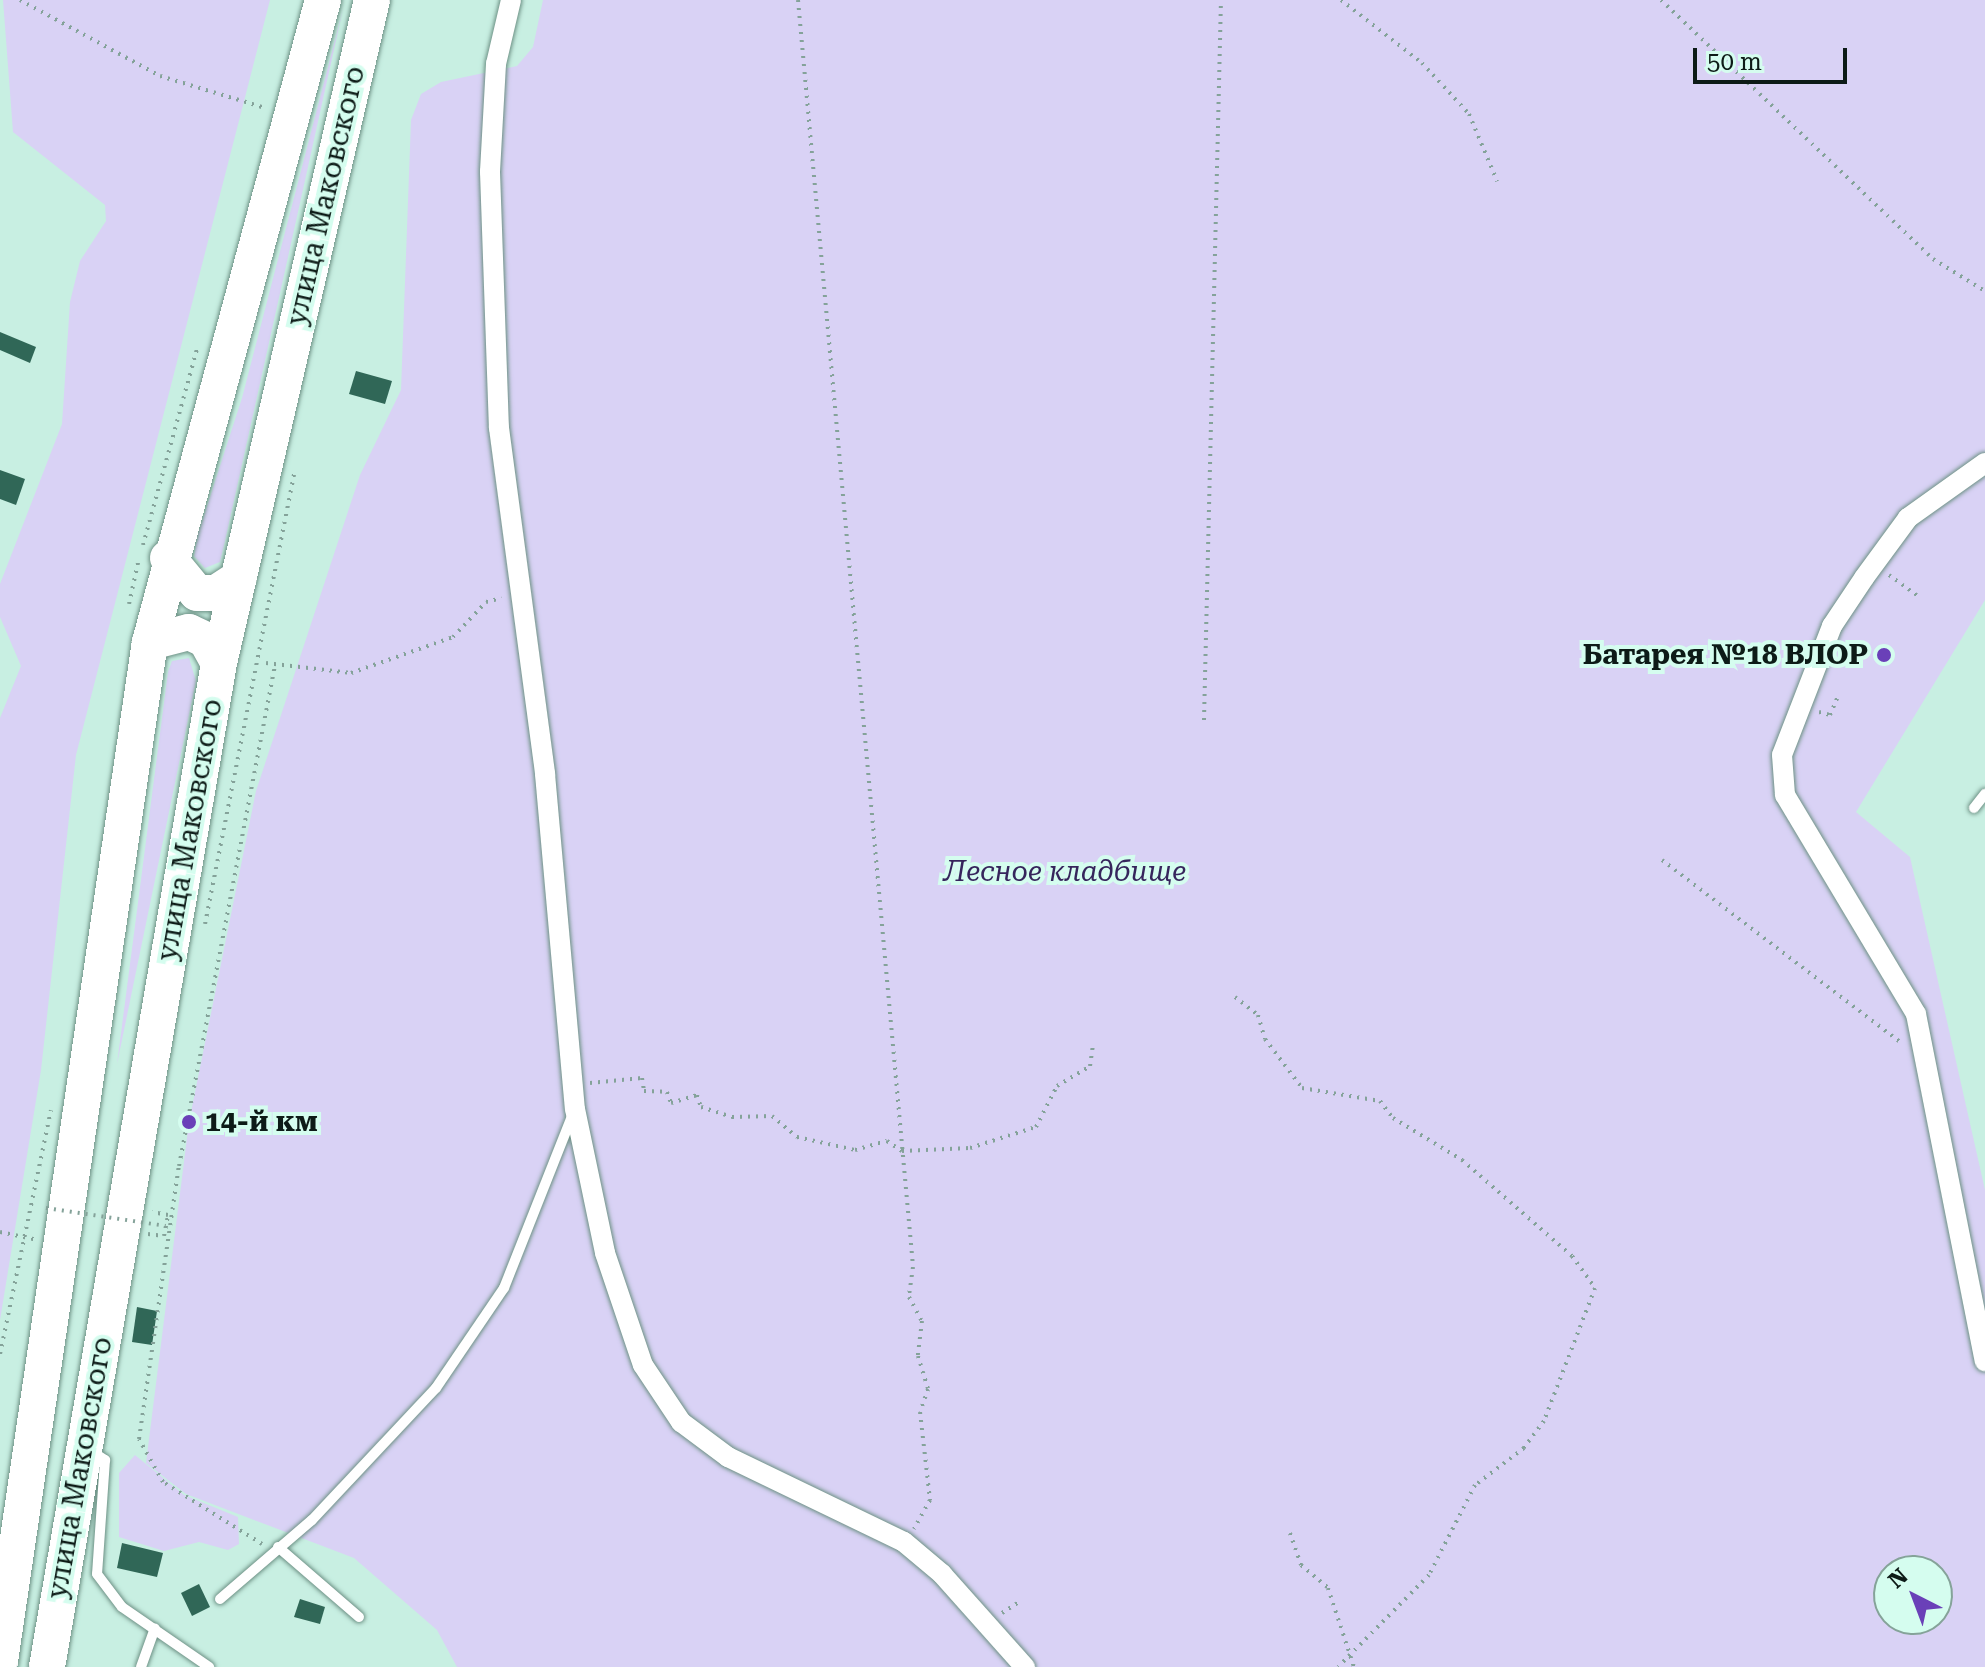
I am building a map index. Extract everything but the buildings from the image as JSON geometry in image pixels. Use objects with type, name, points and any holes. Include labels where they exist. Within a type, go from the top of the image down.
[{"type":"highway","name":"улица Маковского","points":[[0,1661],[11,1524],[150,642],[168,558],[323,0]]},
{"type":"highway","name":"улица Маковского","points":[[47,1667],[219,663],[372,0]]},
{"type":"highway","points":[[168,558],[197,593],[216,593],[239,578]]},
{"type":"highway","points":[[150,642],[189,632],[206,640],[219,663]]},
{"type":"street","points":[[511,0],[496,64],[490,172],[499,428],[545,774],[572,1088],[605,1253],[643,1365],[681,1422],[728,1457],[904,1542],[1025,1667]]},
{"type":"street","points":[[1985,463],[1925,501],[1874,565],[1810,674],[1782,755],[1785,795],[1916,1014],[1928,1056],[1985,1361]]},
{"type":"lane","points":[[1974,808],[1985,794]]},
{"type":"lane","points":[[220,1599],[277,1548],[426,1399],[504,1288],[544,1171],[575,1109]]},
{"type":"lane","points":[[83,1445],[105,1460],[97,1574],[122,1607],[209,1667]]},
{"type":"lane","points":[[277,1548],[359,1617]]},
{"type":"lane","points":[[141,1667],[155,1628]]},
{"type":"path","points":[[20,0],[160,76],[265,108]]},
{"type":"path","points":[[798,0],[913,1267],[909,1297],[922,1321],[918,1356],[928,1389],[920,1412],[930,1500],[904,1542]]},
{"type":"path","points":[[1204,720],[1221,0]]},
{"type":"path","points":[[1341,0],[1422,63],[1469,114],[1497,181]]},
{"type":"path","points":[[1661,0],[1933,259],[1985,291]]},
{"type":"path","points":[[202,939],[279,545]]},
{"type":"path","points":[[1874,565],[1919,597]]},
{"type":"path","points":[[266,663],[351,673],[453,637],[486,602],[519,595]]},
{"type":"path","points":[[275,665],[179,1166],[139,1439],[163,1482],[277,1548]]},
{"type":"path","points":[[1662,860],[1875,1029],[1928,1056]]},
{"type":"path","points":[[1235,997],[1258,1015],[1271,1050],[1302,1088],[1380,1101],[1539,1228],[1595,1288],[1544,1421],[1524,1448],[1475,1485],[1429,1575],[1352,1646],[1338,1667]]},
{"type":"path","points":[[572,1088],[642,1078],[644,1091],[667,1092],[671,1103],[697,1095],[701,1107],[732,1117],[772,1116],[773,1124],[824,1145],[855,1150],[887,1141],[902,1151],[992,1145],[1036,1127],[1057,1086],[1090,1066],[1093,1045]]},
{"type":"path","points":[[155,1198],[152,1213],[168,1215],[164,1236],[155,1235]]},
{"type":"path","points":[[46,1208],[166,1226]]},
{"type":"path","points":[[0,1232],[40,1240]]},
{"type":"path","points":[[0,1354],[20,1236]]},
{"type":"path","points":[[1290,1533],[1301,1565],[1328,1588],[1352,1646],[1354,1667]]},
{"type":"green space","points":[[3,0],[270,0],[76,755],[41,1070],[0,1320],[0,718],[21,666],[0,617],[0,584],[62,424],[70,302],[80,261],[106,221],[105,205],[13,132]]},
{"type":"green space","name":"Лесное кладбище","points":[[543,0],[1985,0],[1985,600],[1856,812],[1910,857],[1985,1190],[1985,1667],[457,1667],[437,1630],[354,1558],[186,1494],[146,1463],[189,1122],[256,791],[360,475],[401,390],[411,120],[421,94],[441,82],[517,66],[533,47]]},
{"type":"green space","points":[[343,9],[220,562],[205,568],[194,556],[198,534],[242,398]]},
{"type":"green space","points":[[189,658],[196,681],[117,1064],[168,672],[172,661]]},
{"type":"green space","points":[[135,1455],[184,1495],[238,1517],[239,1544],[228,1550],[199,1542],[164,1551],[119,1537],[119,1473]]},
{"type":"place","name":"Батарея №18 ВЛОР","points":[[1884,655]]},
{"type":"place","name":"14-й км","points":[[189,1122]]}]
